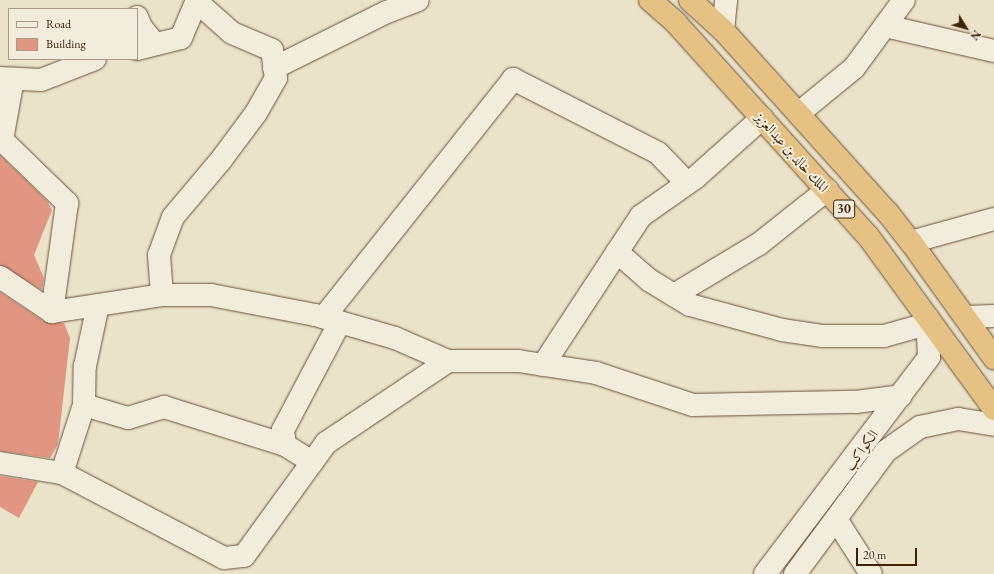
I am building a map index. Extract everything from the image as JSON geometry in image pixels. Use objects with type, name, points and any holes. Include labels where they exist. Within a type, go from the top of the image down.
[{"type":"highway","name":"الملك خالد بن عبدالعزيز","points":[[650,0],[676,23],[868,236],[927,320],[994,409]]},
{"type":"highway","name":"30","points":[[690,0],[723,30],[799,113],[911,242],[994,358]]},
{"type":"street","points":[[274,68],[387,12],[418,0]]},
{"type":"street","points":[[723,30],[726,0]]},
{"type":"street","points":[[799,113],[854,68],[904,0]]},
{"type":"street","points":[[138,20],[146,46],[181,38],[197,1],[232,33],[272,50],[276,78],[256,113],[222,160],[173,217],[159,255],[162,295]]},
{"type":"street","points":[[886,26],[994,51]]},
{"type":"street","points":[[52,312],[67,203],[1,140],[6,78],[41,80],[92,60]]},
{"type":"street","points":[[285,445],[284,430],[332,320],[513,80],[658,153],[688,183]]},
{"type":"street","points":[[543,365],[641,216],[688,183],[762,118]]},
{"type":"street","points":[[674,295],[759,244],[827,190]]},
{"type":"street","points":[[911,242],[994,219]]},
{"type":"street","points":[[617,252],[649,280],[690,304],[738,319],[782,330],[822,336],[884,336],[927,320]]},
{"type":"street","points":[[0,277],[52,312],[162,295],[211,295],[332,320],[395,338],[448,361],[518,361],[596,373],[693,405],[856,402],[901,396]]},
{"type":"street","points":[[62,473],[84,405],[85,366],[98,305]]},
{"type":"street","points":[[966,317],[994,316]]},
{"type":"street","name":"الكواكب","points":[[765,574],[930,357],[927,320]]},
{"type":"street","points":[[0,463],[62,473],[224,558],[246,565],[312,462],[326,443],[448,361]]},
{"type":"street","points":[[84,405],[128,418],[164,408],[285,445],[312,462]]},
{"type":"street","name":"الكواكب","points":[[794,574],[886,451],[920,427],[958,419],[994,425]]},
{"type":"street","points":[[836,519],[871,574]]},
{"type":"building","points":[[0,155],[47,201],[52,210],[34,255],[44,278],[42,290],[0,265]]},
{"type":"building","points":[[0,292],[45,322],[64,323],[70,338],[58,444],[50,458],[0,451]]},
{"type":"building","points":[[0,476],[38,482],[19,518],[0,507]]}]
